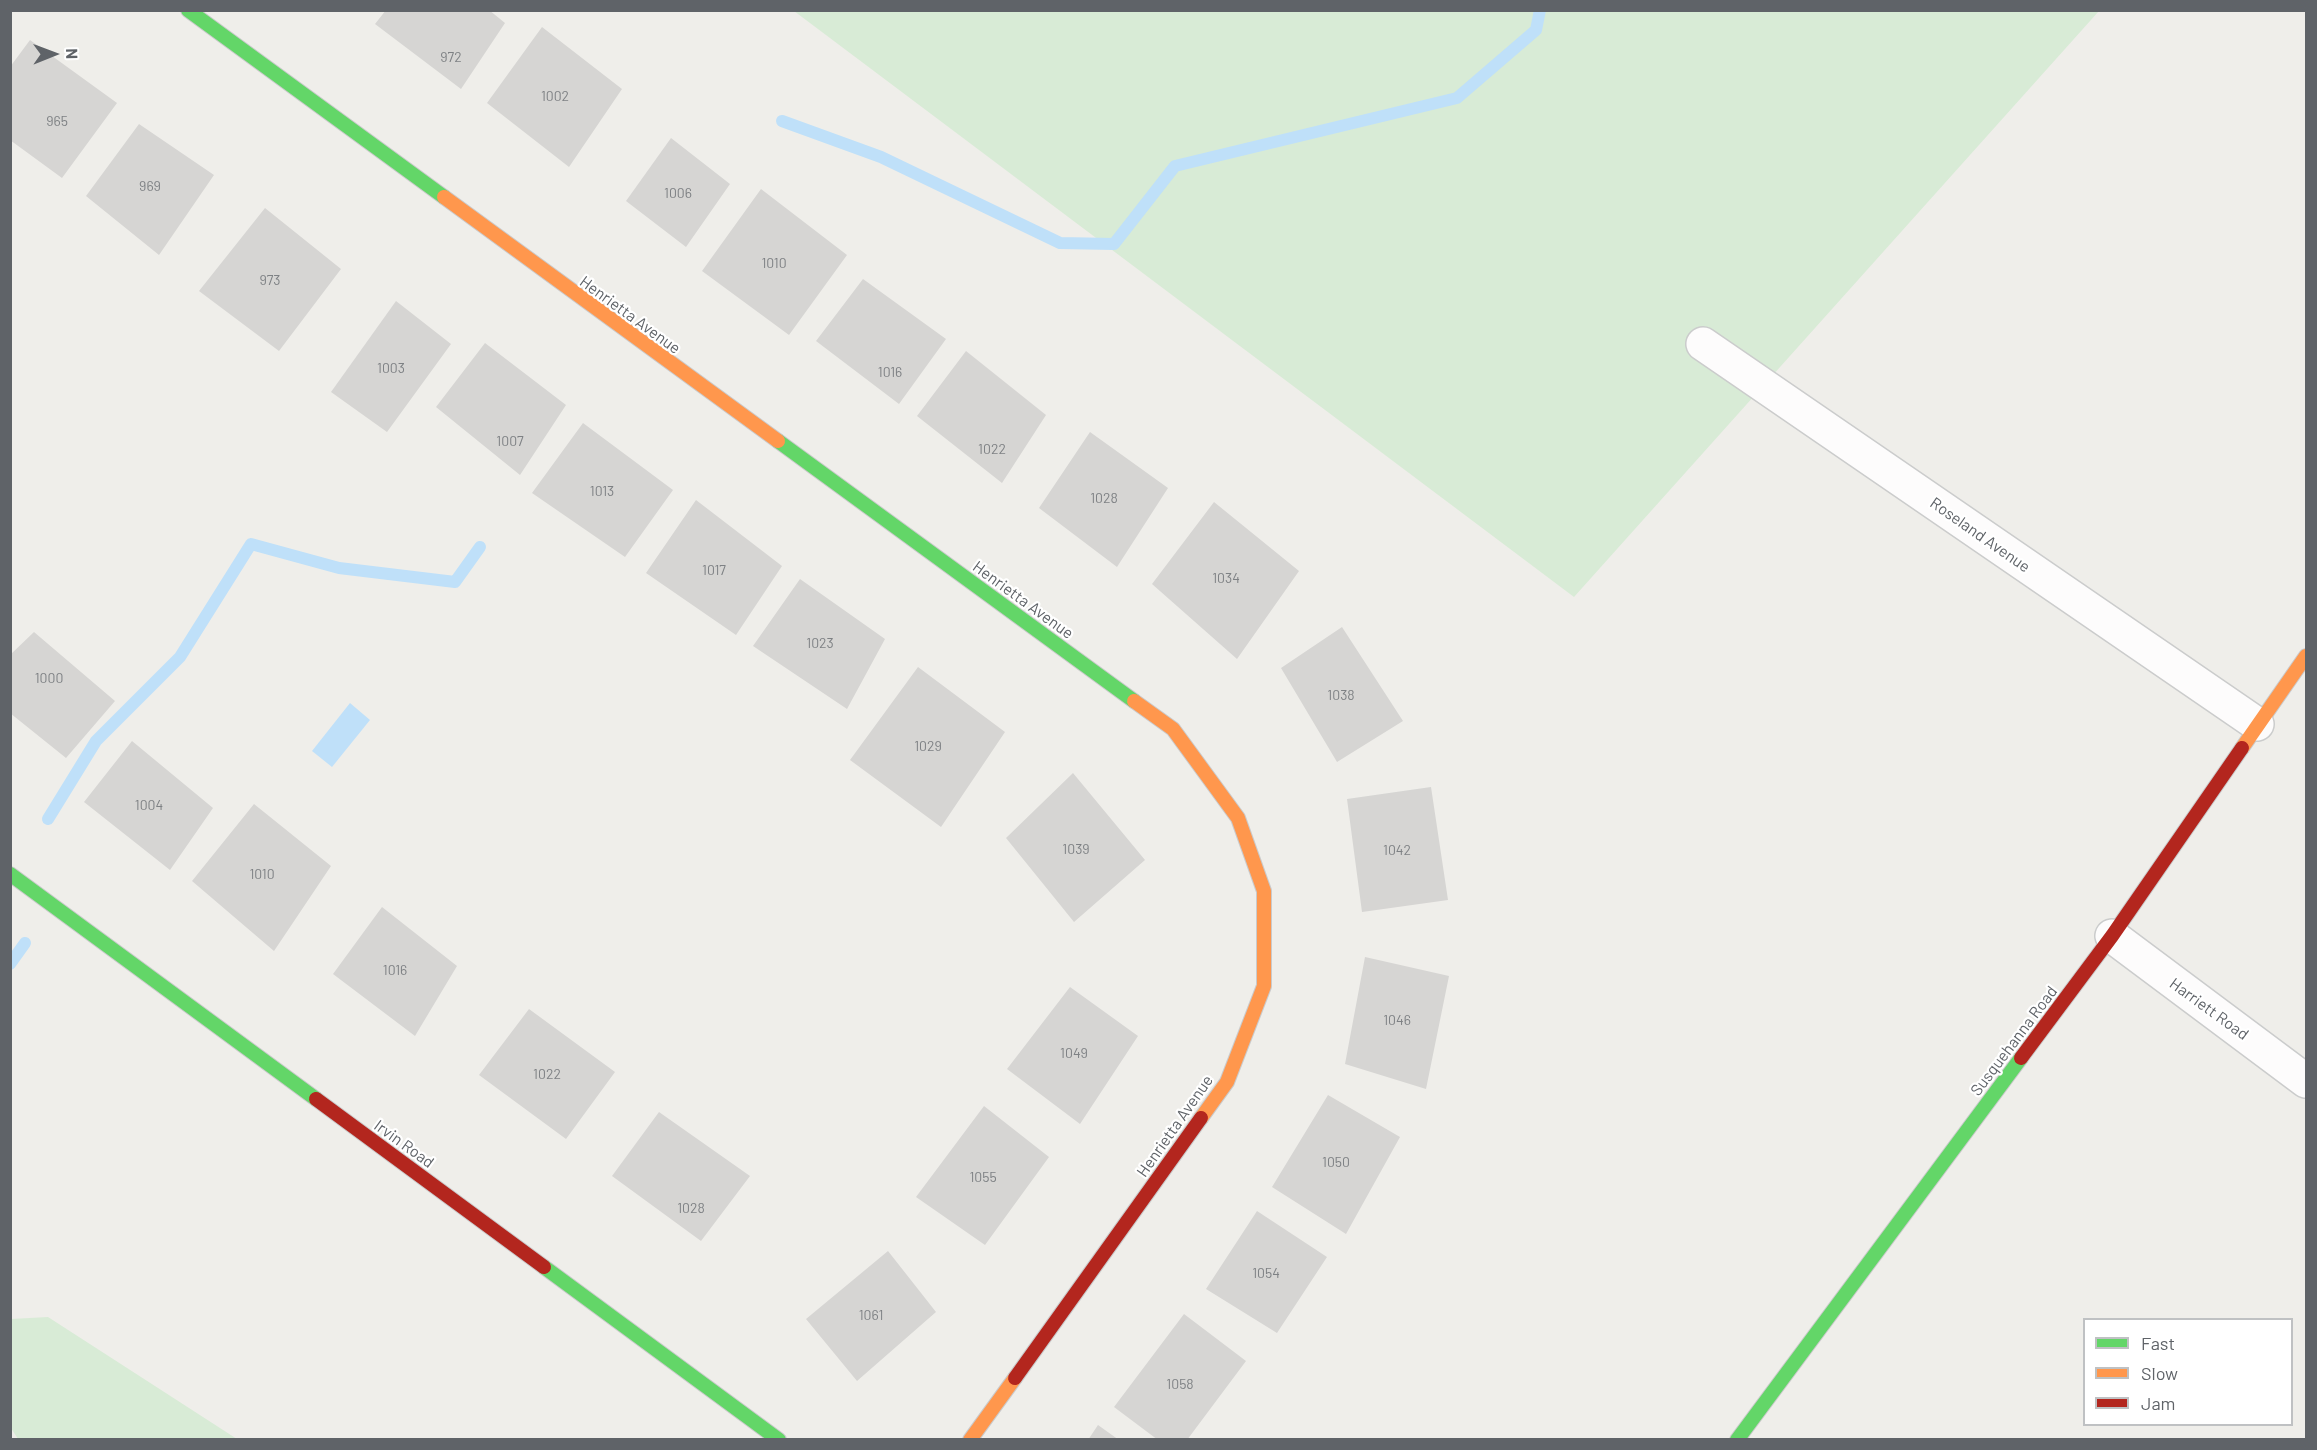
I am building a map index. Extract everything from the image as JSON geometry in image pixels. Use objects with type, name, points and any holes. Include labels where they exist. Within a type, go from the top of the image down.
[{"type":"street","name":"Henrietta Avenue","points":[[188,10],[1173,729],[1238,818],[1264,891],[1264,986],[1227,1082],[970,1440]]},
{"type":"street","name":"Roseland Avenue","points":[[1702,344],[2257,724]]},
{"type":"street","name":"Susquehanna Road","points":[[1737,1440],[2112,936],[2257,724],[2307,656]]},
{"type":"street","name":"Irvin Road","points":[[10,874],[778,1440]]},
{"type":"street","name":"Harriett Road","points":[[2112,936],[2307,1081]]},
{"type":"green space","points":[[794,11],[2099,11],[1574,597]]},
{"type":"green space","points":[[48,1317],[237,1439],[18,1439],[11,1428],[11,1319]]},
{"type":"water","points":[[350,703],[370,720],[332,767],[312,751]]},
{"type":"building","points":[[386,10],[489,10],[505,23],[461,89],[375,24]]},
{"type":"building","points":[[542,27],[622,89],[569,167],[487,103]]},
{"type":"building","points":[[30,40],[117,103],[62,178],[10,140],[10,67]]},
{"type":"building","points":[[139,124],[214,175],[159,255],[86,196]]},
{"type":"building","points":[[671,138],[730,184],[686,247],[626,201]]},
{"type":"building","points":[[761,189],[847,255],[789,335],[702,271]]},
{"type":"building","points":[[265,208],[341,269],[279,351],[199,291]]},
{"type":"building","points":[[863,279],[946,339],[899,404],[816,341]]},
{"type":"building","points":[[396,301],[451,344],[387,432],[331,392]]},
{"type":"building","points":[[485,343],[566,405],[520,475],[436,407]]},
{"type":"building","points":[[966,351],[1046,415],[1002,483],[917,416]]},
{"type":"building","points":[[583,423],[673,490],[625,557],[532,493]]},
{"type":"building","points":[[1090,432],[1168,488],[1117,567],[1039,508]]},
{"type":"building","points":[[696,500],[782,566],[736,635],[646,573]]},
{"type":"building","points":[[1214,502],[1299,571],[1237,659],[1152,584]]},
{"type":"building","points":[[800,579],[885,639],[847,709],[753,646]]},
{"type":"building","points":[[1342,627],[1403,721],[1337,762],[1281,668]]},
{"type":"building","points":[[34,632],[115,701],[66,758],[10,713],[10,655]]},
{"type":"building","points":[[918,667],[1005,732],[941,827],[850,760]]},
{"type":"building","points":[[132,741],[213,808],[170,870],[84,802]]},
{"type":"building","points":[[1073,773],[1145,860],[1074,922],[1006,838]]},
{"type":"building","points":[[1431,787],[1448,900],[1362,912],[1347,799]]},
{"type":"building","points":[[254,804],[331,866],[274,951],[192,881]]},
{"type":"building","points":[[382,907],[457,966],[415,1036],[333,974]]},
{"type":"building","points":[[1365,957],[1449,976],[1426,1089],[1345,1064]]},
{"type":"building","points":[[1070,987],[1138,1036],[1080,1124],[1007,1069]]},
{"type":"building","points":[[529,1009],[615,1072],[566,1139],[479,1075]]},
{"type":"building","points":[[1328,1095],[1400,1137],[1346,1234],[1272,1187]]},
{"type":"building","points":[[984,1106],[1049,1157],[985,1245],[916,1197]]},
{"type":"building","points":[[659,1112],[750,1176],[701,1241],[612,1176]]},
{"type":"building","points":[[1257,1211],[1327,1257],[1277,1333],[1206,1289]]},
{"type":"building","points":[[888,1251],[936,1312],[857,1381],[806,1319]]},
{"type":"building","points":[[1184,1314],[1246,1361],[1187,1440],[1158,1440],[1114,1407]]},
{"type":"building","points":[[1098,1425],[1119,1440],[1088,1440]]},
{"type":"waterway","points":[[782,121],[881,157],[1060,243],[1114,244],[1175,166],[1457,98],[1536,30],[1540,10]]},
{"type":"waterway","points":[[48,819],[96,741],[180,657],[251,544],[339,568],[455,582],[480,547]]},
{"type":"waterway","points":[[10,964],[25,943]]},
{"type":"traffic: fast","points":[[188,10],[444,197]]},
{"type":"traffic: fast","points":[[778,441],[1134,701]]},
{"type":"traffic: fast","points":[[10,874],[316,1099]]},
{"type":"traffic: fast","points":[[1737,1440],[2021,1058]]},
{"type":"traffic: fast","points":[[544,1267],[779,1440]]},
{"type":"traffic: slow","points":[[444,197],[778,441]]},
{"type":"traffic: slow","points":[[2242,748],[2306,656]]},
{"type":"traffic: slow","points":[[1134,701],[1173,729],[1238,818],[1264,891],[1264,986],[1227,1082],[1201,1118]]},
{"type":"traffic: slow","points":[[970,1440],[1015,1378]]},
{"type":"traffic: jam","points":[[2021,1058],[2112,936],[2242,748]]},
{"type":"traffic: jam","points":[[316,1099],[544,1267]]},
{"type":"traffic: jam","points":[[1015,1378],[1201,1118]]}]
